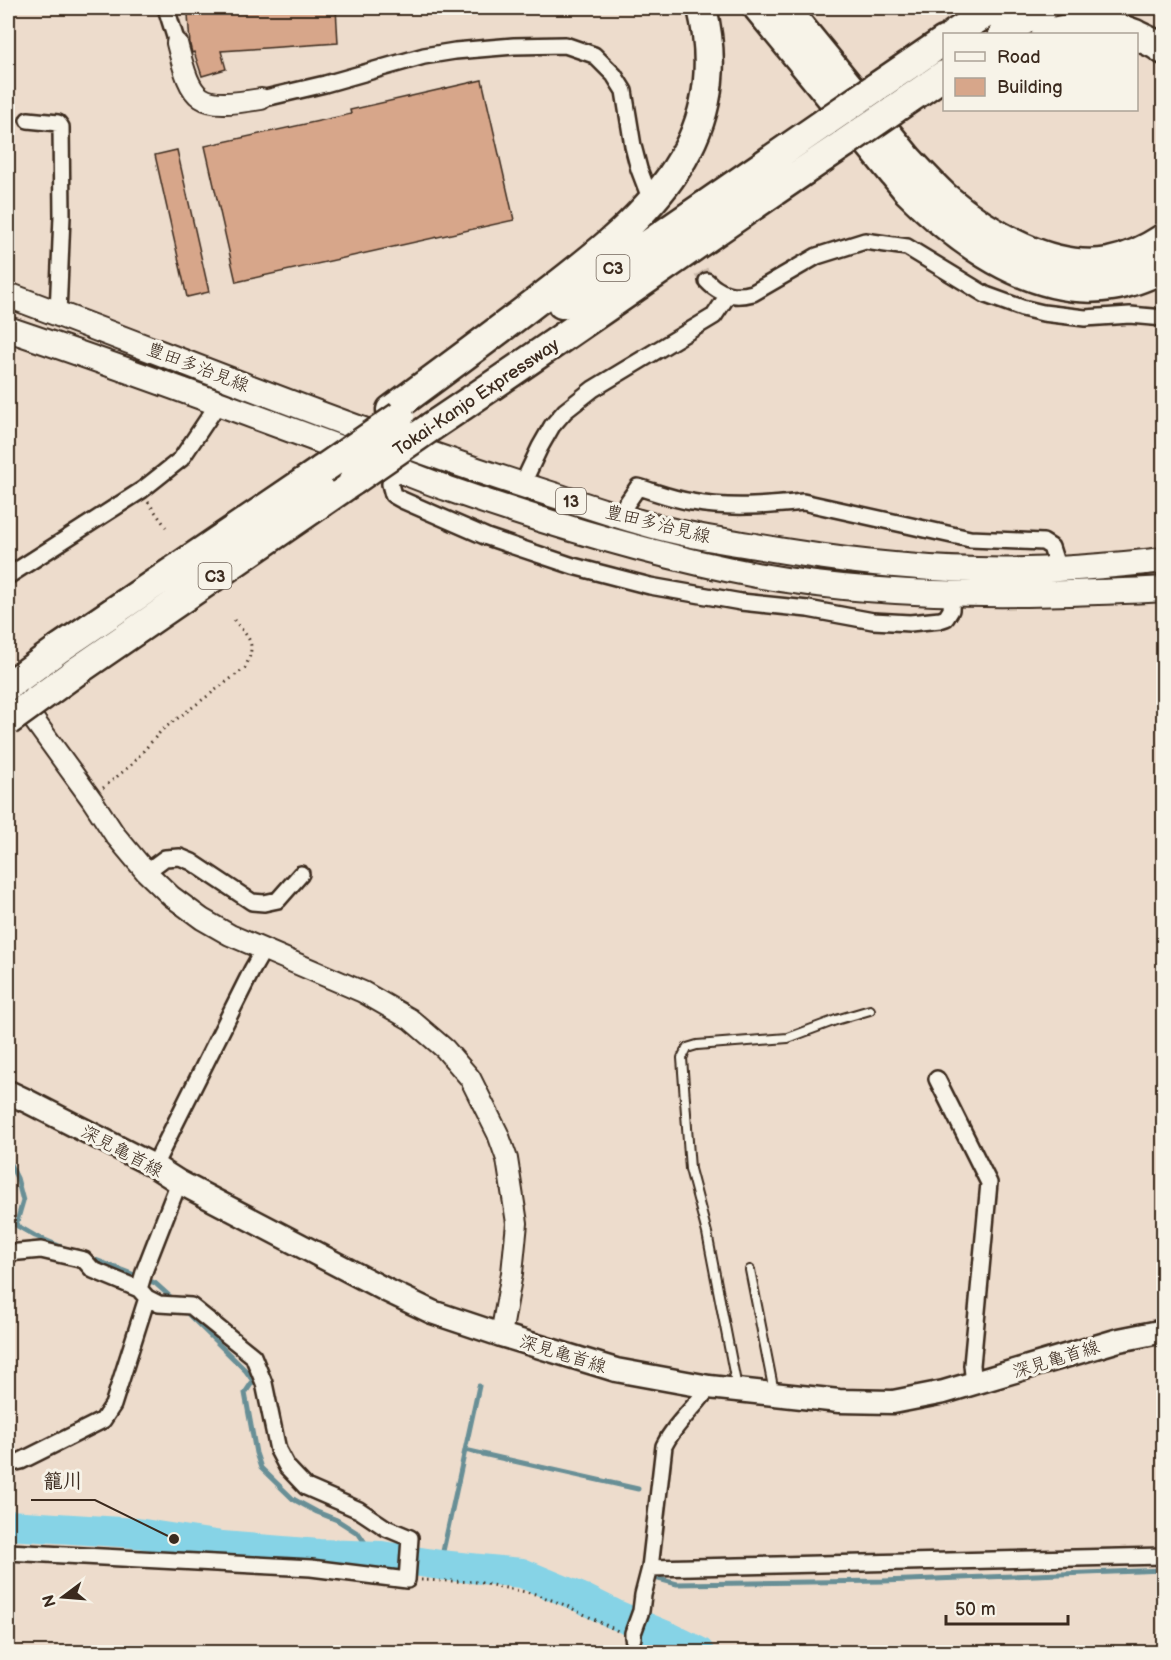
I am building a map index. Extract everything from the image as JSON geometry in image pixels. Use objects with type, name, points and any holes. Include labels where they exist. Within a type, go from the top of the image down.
[{"type":"highway","points":[[395,413],[590,259],[634,220],[660,192],[688,150],[705,102],[710,54],[702,8]]},
{"type":"highway","points":[[759,8],[907,190],[931,213],[977,249],[1023,273],[1070,286],[1092,288],[1113,286],[1164,268]]},
{"type":"highway","points":[[785,8],[908,159],[946,198],[992,231],[1040,254],[1063,261],[1087,264],[1128,257],[1164,238]]},
{"type":"highway","points":[[956,33],[994,8]]},
{"type":"highway","points":[[1006,33],[1043,8]]},
{"type":"highway","points":[[1050,33],[1086,26],[1109,27],[1129,33]]},
{"type":"highway","points":[[1138,36],[1164,50]]},
{"type":"highway","name":"Tokai-Kanjo Expressway","points":[[8,685],[315,473],[395,413],[943,42]]},
{"type":"highway","name":"Tokai-Kanjo Expressway","points":[[8,721],[711,233],[897,116],[943,77]]},
{"type":"highway","points":[[897,116],[943,93]]},
{"type":"main road","name":"豊田多治見線","points":[[8,295],[416,449],[644,524],[716,540],[848,561],[979,571],[1058,569],[1164,560]]},
{"type":"main road","name":"豊田多治見線","points":[[8,329],[447,489],[649,551],[757,575],[870,590],[952,594],[1076,593],[1164,589]]},
{"type":"main road","name":"深見亀首線","points":[[8,1092],[432,1312],[616,1370],[709,1387],[863,1402],[893,1402],[921,1398],[1096,1346],[1164,1331]]},
{"type":"street","points":[[166,8],[183,70],[197,96],[206,102],[219,104],[261,99],[326,84],[424,56],[455,51],[565,45],[594,55],[614,75],[624,91],[633,146],[647,190]]},
{"type":"street","points":[[28,120],[58,123],[62,127],[62,216],[58,314]]},
{"type":"street","points":[[706,281],[714,289],[728,295],[744,296],[817,256],[865,242],[907,247],[986,296],[1022,308],[1085,318],[1130,315],[1164,318]]},
{"type":"street","points":[[522,485],[552,426],[565,411],[593,389],[714,316],[728,295]]},
{"type":"street","points":[[8,576],[142,490],[181,459],[218,404]]},
{"type":"street","points":[[397,469],[390,484],[393,495],[402,500],[487,537],[573,566],[650,586],[741,602],[808,609],[866,620],[910,622],[946,618],[951,610],[952,594]]},
{"type":"street","points":[[618,516],[638,488],[690,502],[717,506],[803,502],[970,539],[1043,542],[1051,547],[1058,569]]},
{"type":"street","points":[[8,685],[115,835],[146,872],[171,896],[202,919],[230,935],[363,992],[410,1019],[445,1048],[470,1078],[498,1134],[507,1159],[517,1223],[512,1273],[501,1335]]},
{"type":"street","points":[[146,872],[165,858],[180,857],[192,862],[252,902],[264,903],[278,900],[301,874]]},
{"type":"street","points":[[154,1166],[264,950]]},
{"type":"street","points":[[937,1079],[989,1183],[972,1365],[974,1384]]},
{"type":"street","points":[[8,1464],[21,1461],[103,1420],[113,1405],[146,1294],[145,1269],[179,1182]]},
{"type":"street","points":[[8,1253],[41,1250],[84,1260],[93,1270],[146,1294],[191,1306],[252,1356],[264,1383],[278,1450],[287,1467],[306,1487],[359,1510],[386,1528],[410,1538],[407,1580],[311,1568],[8,1552]]},
{"type":"street","points":[[633,1635],[641,1611],[650,1568],[664,1446],[670,1433],[709,1387]]},
{"type":"street","points":[[650,1568],[1164,1556]]},
{"type":"lane","points":[[737,1389],[707,1233],[690,1169],[682,1058],[687,1048],[698,1045],[788,1038],[870,1010]]},
{"type":"lane","points":[[750,1270],[774,1394]]},
{"type":"path","points":[[142,490],[151,508],[166,527]]},
{"type":"path","points":[[92,800],[105,785],[131,765],[162,730],[245,668],[252,654],[252,645],[234,620]]},
{"type":"path","points":[[407,1580],[477,1582],[535,1594],[633,1635]]},
{"type":"building","points":[[286,8],[336,8],[338,43],[221,51],[226,69],[202,76],[190,45],[188,14]]},
{"type":"building","points":[[482,80],[514,220],[236,282],[205,146],[351,114],[350,110]]},
{"type":"building","points":[[177,150],[209,292],[187,297],[155,155]]},
{"type":"waterway","points":[[8,1160],[17,1178],[23,1201],[16,1225],[35,1236],[69,1250]]},
{"type":"waterway","points":[[88,1257],[155,1283],[175,1301]]},
{"type":"waterway","points":[[184,1310],[246,1371],[253,1381],[245,1393],[261,1468],[293,1499],[337,1520],[359,1534],[374,1556]]},
{"type":"waterway","points":[[440,1565],[479,1386]]},
{"type":"waterway","points":[[465,1450],[638,1489]]},
{"type":"waterway","points":[[8,1525],[137,1533],[222,1546],[319,1554],[382,1556],[440,1565],[522,1573],[699,1652]]},
{"type":"waterway","points":[[655,1578],[677,1584],[883,1581],[1164,1570]]},
{"type":"tunnel","points":[[650,195],[707,281]]},
{"type":"place","name":"籠川","points":[[174,1539]]}]
